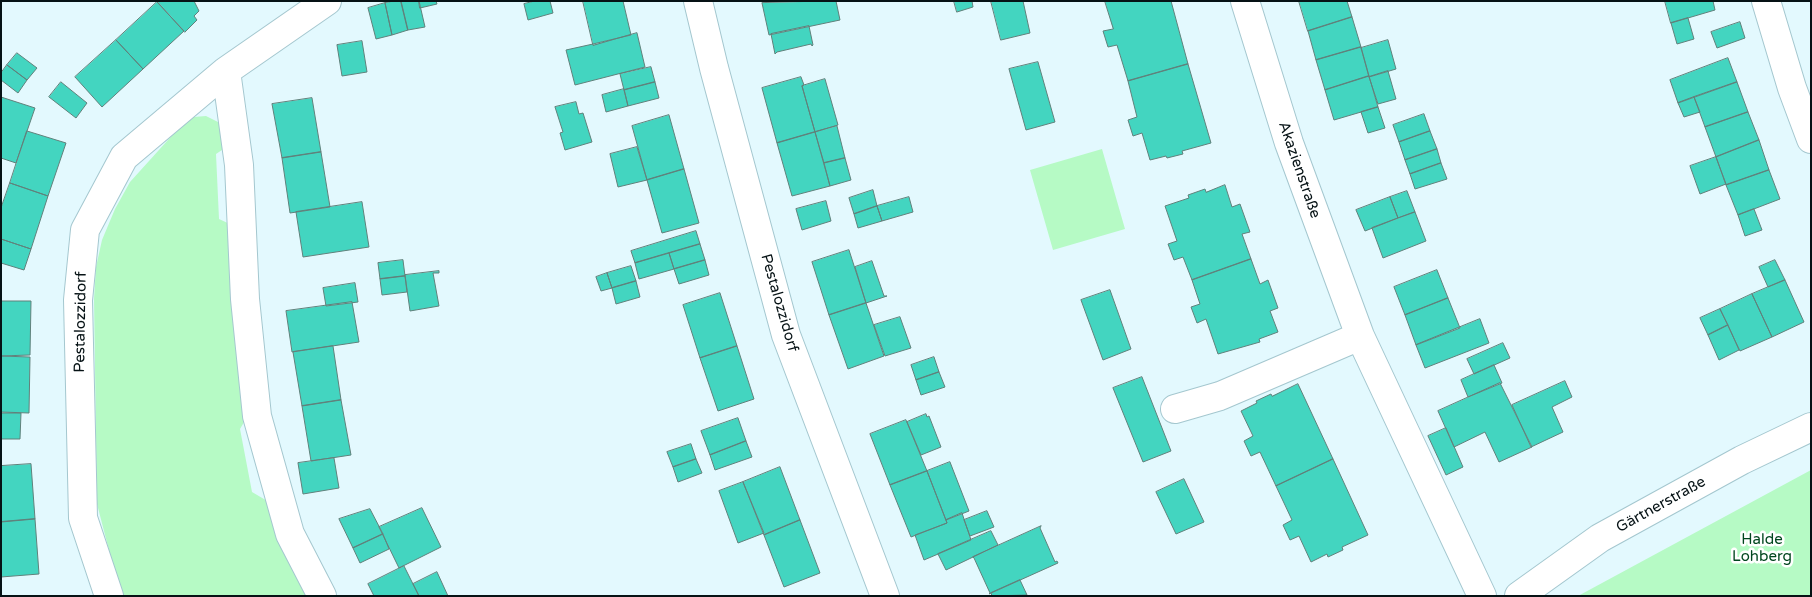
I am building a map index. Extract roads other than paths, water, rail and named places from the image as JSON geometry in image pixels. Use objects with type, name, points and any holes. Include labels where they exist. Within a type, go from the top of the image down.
[{"type":"street","name":"Pestalozzidorf","points":[[109,596],[83,518],[78,300],[85,230],[124,156],[226,71],[327,1]]},
{"type":"street","name":"Pestalozzidorf","points":[[698,1],[716,77],[786,335],[885,596]]},
{"type":"street","name":"Akazienstraße","points":[[1245,1],[1289,143],[1360,336],[1482,596]]},
{"type":"street","points":[[1766,1],[1792,88],[1811,139]]},
{"type":"street","points":[[226,71],[239,164],[245,299],[257,416],[290,534],[322,596]]},
{"type":"street","points":[[1175,409],[1220,396],[1360,336]]},
{"type":"street","name":"Gärtnerstraße","points":[[1519,596],[1600,538],[1742,460],[1811,427]]},
{"type":"park label","name":"Halde Lohberg","points":[[1762,548]]}]
